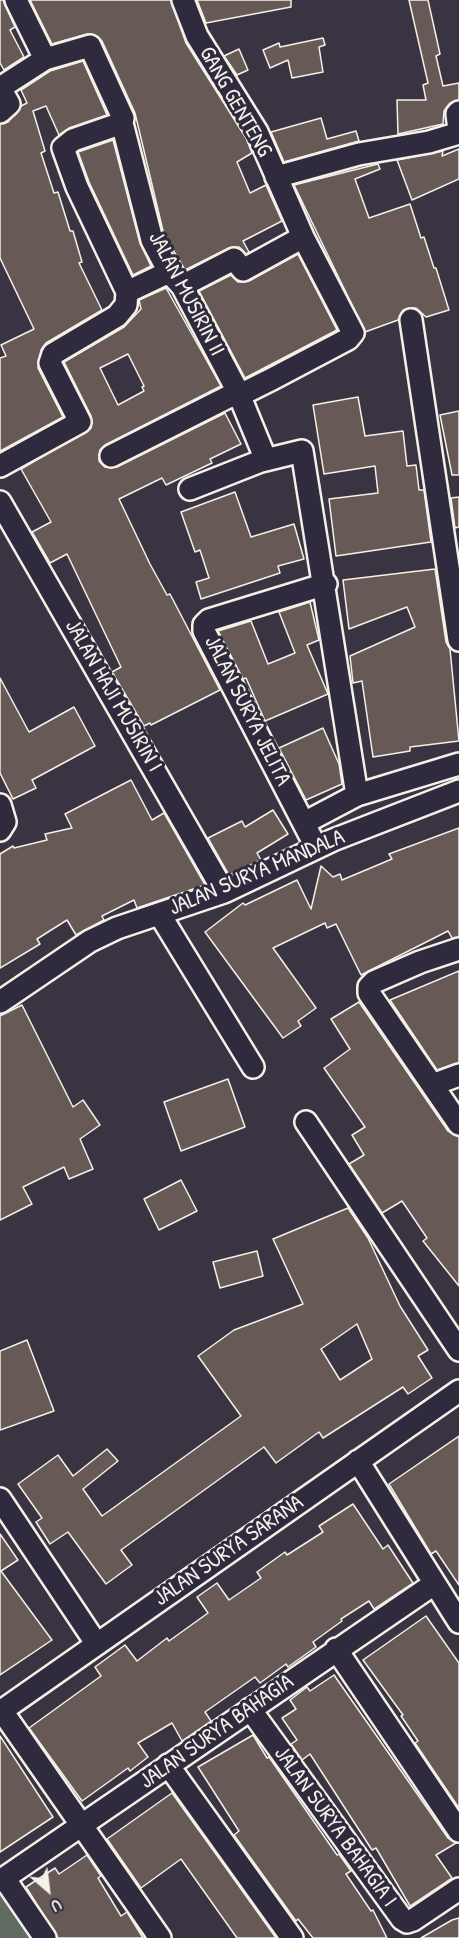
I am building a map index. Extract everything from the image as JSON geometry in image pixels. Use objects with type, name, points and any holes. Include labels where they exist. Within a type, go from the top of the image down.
[{"type":"street","points":[[0,112],[9,104],[0,88],[45,59],[16,0]]},
{"type":"street","name":"GANG GENTENG","points":[[183,0],[197,36],[257,132],[303,237],[353,333],[348,339],[272,379],[244,393],[238,392]]},
{"type":"street","name":"JALAN MUSIRIN II","points":[[45,59],[90,46],[123,118],[122,123],[152,240],[238,392],[266,460]]},
{"type":"street","points":[[276,177],[359,154],[429,142],[459,132],[457,114],[459,112]]},
{"type":"street","points":[[0,466],[80,422],[50,362],[56,352],[117,316],[126,305],[128,292],[77,187],[63,148],[73,140],[122,123]]},
{"type":"street","points":[[128,292],[234,260],[243,270],[303,237]]},
{"type":"street","points":[[411,320],[459,640]]},
{"type":"street","points":[[111,456],[238,392]]},
{"type":"street","points":[[190,489],[266,460],[303,452],[326,584],[357,795]]},
{"type":"street","name":"JALAN HAJI MUSIRIN I","points":[[0,502],[224,892]]},
{"type":"street","name":"JALAN SURYA JELITA","points":[[316,847],[204,631],[204,625],[209,620],[326,584]]},
{"type":"street","name":"JALAN SURYA MANDALA","points":[[304,823],[357,795],[459,764]]},
{"type":"street","name":"JALAN SURYA MANDALA","points":[[0,1002],[90,941],[117,928],[224,892],[316,847],[459,791]]},
{"type":"street","points":[[0,805],[5,822],[0,830]]},
{"type":"street","points":[[160,915],[253,1067]]},
{"type":"street","points":[[459,949],[420,962],[375,982],[369,987],[369,993],[459,1124]]},
{"type":"street","points":[[432,1085],[459,1075]]},
{"type":"street","points":[[306,1122],[459,1350]]},
{"type":"street","name":"JALAN SURYA SARANA","points":[[1,1711],[459,1391]]},
{"type":"street","points":[[358,1461],[459,1622]]},
{"type":"street","points":[[0,1499],[96,1643]]},
{"type":"street","name":"JALAN SURYA BAHAGIA","points":[[2,1880],[434,1584]]},
{"type":"street","points":[[336,1649],[459,1831]]},
{"type":"street","name":"JALAN SURYA BAHAGIA I","points":[[250,1709],[402,1919],[407,1922],[413,1920],[459,1889]]},
{"type":"street","points":[[1,1711],[160,1938]]},
{"type":"street","points":[[168,1765],[292,1938]]},
{"type":"street","points":[[2,1880],[45,1938]]},
{"type":"shaded area","points":[[4,1894],[34,1938],[0,1938],[0,1896]]},
{"type":"building","points":[[0,0],[3,0],[15,27],[10,30],[24,57],[4,70],[0,63]]},
{"type":"building","points":[[30,0],[171,0],[186,43],[246,138],[252,153],[237,162],[250,193],[266,185],[282,221],[243,241],[249,252],[246,254],[239,247],[229,248],[185,270],[164,235],[135,113],[102,41],[97,36],[87,34],[52,44]]},
{"type":"building","points":[[197,0],[291,0],[291,7],[206,23]]},
{"type":"building","points":[[409,0],[428,0],[440,54],[436,56],[443,86],[459,83],[459,100],[450,103],[444,111],[443,124],[398,134],[397,100],[426,100],[423,85],[428,83]]},
{"type":"building","points":[[323,38],[325,45],[319,47],[323,72],[292,78],[288,60],[270,68],[263,50],[279,43],[280,47]]},
{"type":"building","points":[[239,49],[248,70],[237,75],[224,56]]},
{"type":"building","points":[[83,61],[107,115],[69,128],[59,135],[46,106],[33,111],[45,151],[41,153],[54,193],[58,192],[70,231],[73,231],[82,262],[79,263],[102,310],[46,343],[41,350],[38,368],[63,417],[0,451],[0,358],[6,356],[1,345],[34,329],[0,258],[0,124],[8,122],[21,106],[27,103],[21,90],[50,71]]},
{"type":"building","points":[[321,118],[327,139],[356,131],[359,141],[284,162],[271,132]]},
{"type":"building","points":[[113,140],[140,243],[151,266],[133,275],[89,182],[78,152]]},
{"type":"building","points":[[459,149],[459,179],[412,200],[397,160],[443,151],[442,156]]},
{"type":"building","points":[[378,164],[380,169],[355,179],[369,218],[410,204],[421,238],[424,237],[434,268],[436,268],[449,310],[426,317],[416,308],[409,308],[403,310],[398,320],[365,332],[294,185]]},
{"type":"building","points":[[298,254],[337,330],[245,378],[199,291],[231,275],[238,282],[249,281]]},
{"type":"building","points":[[166,288],[221,386],[105,445],[100,450],[99,461],[105,467],[117,467],[225,413],[241,444],[210,459],[212,463],[166,485],[162,478],[119,499],[150,564],[167,595],[170,594],[220,690],[151,725],[150,723],[144,726],[112,672],[121,667],[67,554],[50,563],[32,532],[51,522],[21,469],[91,428],[91,416],[64,362],[124,327],[141,309],[139,300]],"holes":[[[128,354],[144,386],[142,387],[144,391],[118,405],[100,368]]]},
{"type":"building","points":[[358,397],[365,436],[403,431],[407,466],[416,465],[419,490],[424,490],[431,542],[336,556],[329,499],[378,493],[375,466],[324,474],[313,405]]},
{"type":"building","points":[[459,411],[459,475],[452,475],[440,415]]},
{"type":"building","points":[[235,492],[251,537],[294,524],[304,559],[278,566],[280,573],[201,599],[196,582],[209,578],[200,550],[195,552],[181,512]]},
{"type":"building","points":[[459,497],[459,527],[455,528],[451,498]]},
{"type":"building","points":[[435,569],[446,642],[450,649],[459,741],[410,747],[410,751],[373,757],[362,681],[353,683],[350,656],[415,627],[407,607],[349,629],[343,580]]},
{"type":"building","points":[[310,602],[319,640],[307,645],[328,694],[265,721],[246,678],[243,679],[218,631],[251,621],[268,664],[295,653],[279,612]]},
{"type":"building","points":[[0,678],[29,732],[74,707],[95,746],[32,780],[36,788],[13,799],[0,773]]},
{"type":"building","points":[[323,728],[339,764],[342,784],[306,800],[279,748]]},
{"type":"building","points":[[131,780],[152,820],[164,813],[205,885],[137,908],[134,900],[102,916],[104,920],[76,935],[67,920],[37,939],[40,944],[0,968],[0,854],[13,846],[14,848],[47,840],[45,834],[72,828],[65,814]]},
{"type":"building","points":[[273,810],[288,834],[257,853],[261,860],[229,875],[208,838],[242,821],[245,827]]},
{"type":"building","points":[[459,828],[459,937],[452,938],[448,931],[361,975],[336,924],[327,928],[325,923],[273,948],[316,1008],[298,1021],[301,1026],[283,1038],[205,932],[243,903],[245,905],[297,880],[311,909],[321,866],[333,877],[340,874],[342,880],[392,859],[389,854]]},
{"type":"building","points":[[459,971],[459,1063],[437,1070],[390,1000]]},
{"type":"building","points":[[359,1002],[448,1131],[459,1137],[459,1286],[423,1241],[427,1238],[402,1201],[382,1213],[349,1164],[364,1155],[352,1135],[365,1127],[324,1068],[350,1049],[331,1019]]},
{"type":"building","points":[[22,1005],[73,1107],[83,1100],[100,1125],[80,1139],[93,1169],[69,1179],[64,1167],[23,1187],[32,1204],[0,1220],[0,1016]]},
{"type":"building","points":[[228,1079],[245,1127],[181,1151],[164,1102]]},
{"type":"building","points":[[181,1180],[197,1211],[159,1230],[144,1199]]},
{"type":"building","points":[[348,1208],[368,1238],[400,1306],[428,1350],[418,1356],[432,1378],[408,1394],[403,1387],[323,1438],[319,1432],[276,1463],[264,1447],[121,1550],[132,1565],[106,1584],[68,1532],[50,1544],[36,1522],[42,1518],[18,1484],[58,1455],[73,1476],[107,1449],[118,1461],[83,1489],[102,1516],[241,1416],[198,1356],[234,1330],[303,1304],[273,1239]],"holes":[[[357,1324],[372,1359],[340,1380],[321,1349]]]},
{"type":"building","points":[[257,1251],[263,1276],[220,1288],[213,1262]]},
{"type":"building","points":[[27,1340],[54,1411],[0,1430],[0,1351]]},
{"type":"building","points":[[459,1436],[459,1585],[436,1551],[431,1554],[389,1484]]},
{"type":"building","points":[[353,1504],[383,1549],[388,1545],[413,1583],[374,1609],[369,1601],[341,1619],[342,1621],[313,1642],[316,1647],[288,1667],[286,1664],[260,1683],[255,1677],[205,1712],[211,1721],[182,1741],[172,1723],[138,1743],[148,1757],[130,1771],[128,1768],[82,1801],[29,1728],[101,1676],[95,1667],[125,1645],[137,1661],[167,1638],[169,1641],[208,1613],[197,1597],[217,1583],[229,1600],[261,1578],[257,1572],[285,1552],[287,1555],[323,1532],[319,1526]]},
{"type":"building","points":[[0,1534],[18,1560],[1,1571],[52,1640],[0,1675]]},
{"type":"building","points":[[426,1616],[459,1663],[459,1808],[415,1743],[418,1741],[401,1716],[403,1715],[363,1660]]},
{"type":"building","points":[[334,1675],[448,1838],[456,1843],[436,1855],[452,1878],[410,1906],[376,1848],[372,1850],[310,1754],[302,1760],[291,1744],[297,1740],[282,1718],[296,1709],[290,1700],[307,1687],[310,1691]]},
{"type":"building","points":[[253,1735],[267,1758],[269,1757],[337,1855],[339,1854],[351,1871],[346,1874],[371,1911],[373,1910],[387,1938],[313,1938],[298,1919],[296,1921],[234,1835],[239,1831],[198,1767]]},
{"type":"building","points":[[0,1736],[53,1817],[0,1852]]},
{"type":"building","points":[[172,1793],[276,1938],[237,1938],[181,1859],[141,1888],[107,1839]]},
{"type":"building","points":[[87,1855],[101,1876],[98,1878],[121,1916],[127,1912],[143,1938],[58,1938],[26,1887],[55,1868],[59,1874]]},
{"type":"building","points":[[459,1918],[459,1938],[421,1938],[452,1920]]}]
